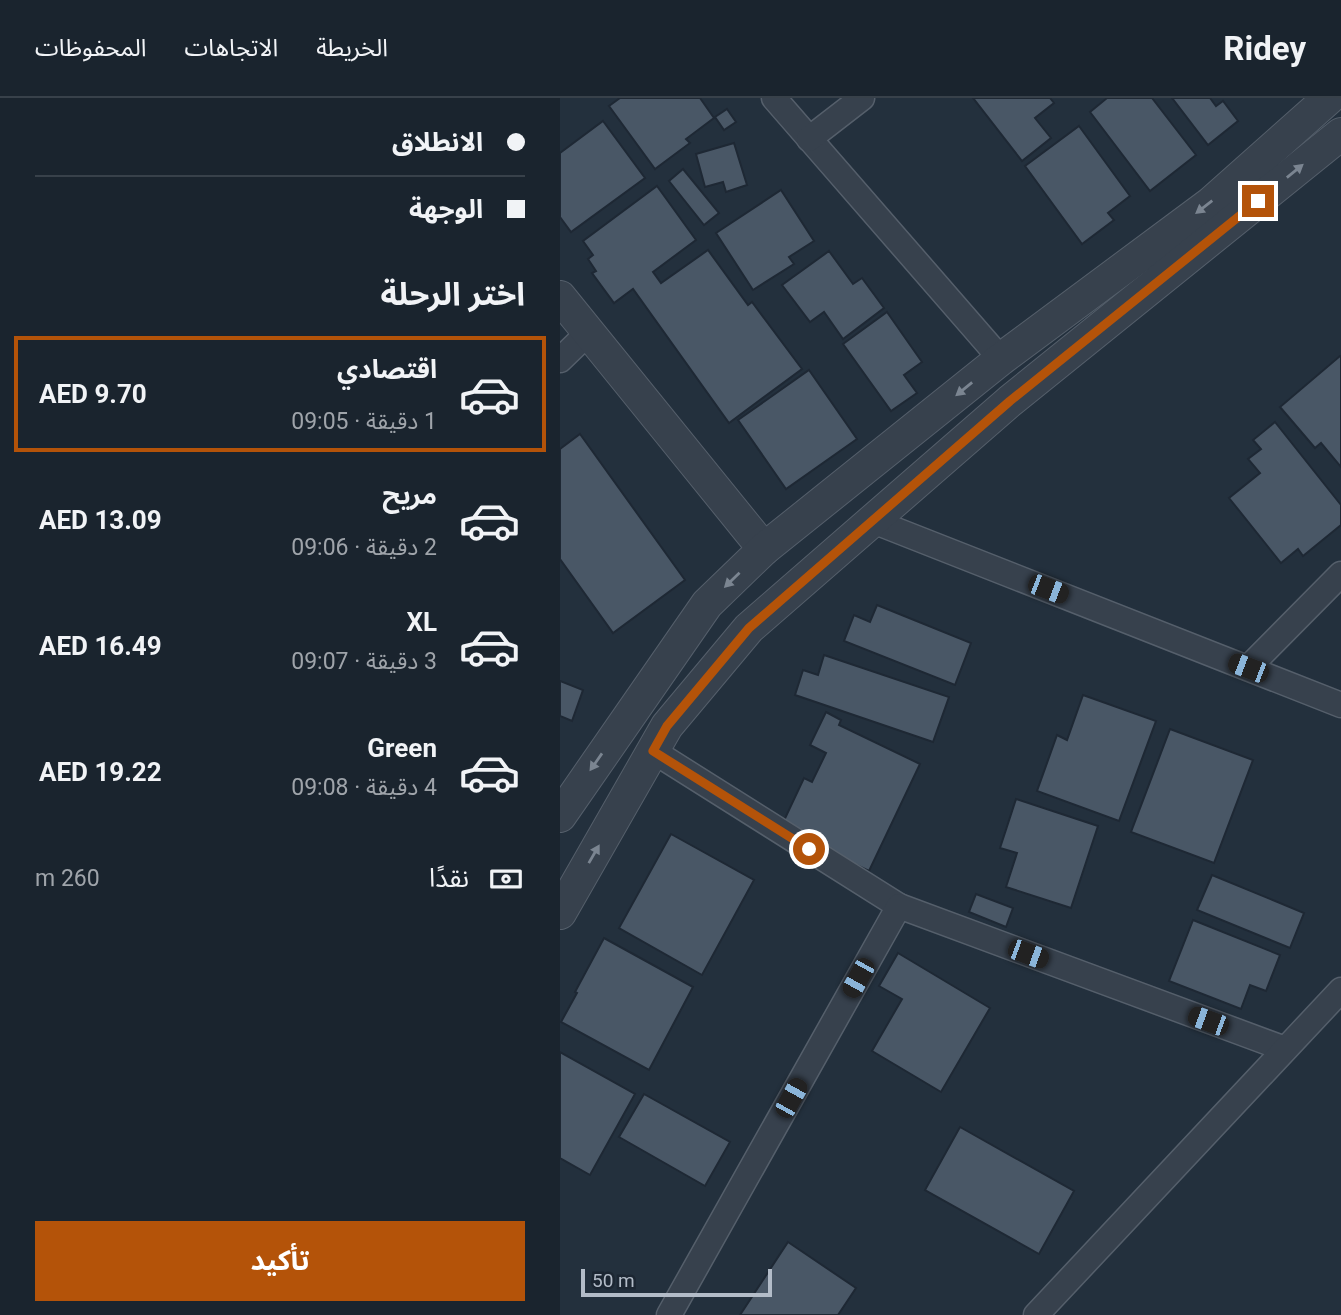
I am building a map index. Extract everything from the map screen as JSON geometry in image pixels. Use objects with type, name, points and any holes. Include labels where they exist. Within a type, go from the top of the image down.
[{"type":"street","points":[[774,98],[1001,359]]},
{"type":"street","points":[[809,139],[862,98]]},
{"type":"street","points":[[560,816],[707,604],[764,549],[1001,359],[1211,203],[1329,98]]},
{"type":"street","points":[[560,913],[667,726],[749,628],[1010,401],[1341,134]]},
{"type":"street","points":[[560,297],[764,549]]},
{"type":"street","points":[[560,360],[589,332]]},
{"type":"street","points":[[873,521],[1341,705]]},
{"type":"street","points":[[1248,668],[1341,574]]},
{"type":"street","points":[[653,751],[899,905],[1285,1049]]},
{"type":"street","points":[[669,1315],[899,905]]},
{"type":"street","points":[[1035,1315],[1341,990]]},
{"type":"building","points":[[620,98],[700,98],[714,118],[686,139],[690,143],[655,169],[609,106]]},
{"type":"building","points":[[973,98],[1050,98],[1054,103],[1035,118],[1051,138],[1022,161]]},
{"type":"building","points":[[1107,98],[1152,98],[1196,155],[1150,191],[1090,112]]},
{"type":"building","points":[[1172,98],[1210,98],[1216,106],[1223,101],[1238,121],[1208,145]]},
{"type":"building","points":[[727,109],[736,122],[724,130],[715,117]]},
{"type":"building","points":[[603,121],[645,178],[571,232],[560,217],[560,153]]},
{"type":"building","points":[[1079,126],[1130,196],[1108,213],[1114,220],[1082,244],[1025,166]]},
{"type":"building","points":[[734,143],[747,185],[726,192],[723,182],[705,187],[696,154]]},
{"type":"building","points":[[683,169],[719,213],[704,225],[669,181]]},
{"type":"building","points":[[657,186],[696,240],[653,272],[661,283],[708,250],[748,305],[752,302],[802,369],[729,423],[633,289],[614,303],[592,273],[596,271],[588,259],[593,255],[583,241]]},
{"type":"building","points":[[781,190],[814,241],[789,257],[794,264],[753,290],[716,233]]},
{"type":"building","points":[[829,251],[853,284],[862,278],[884,308],[843,339],[824,312],[810,322],[782,285]]},
{"type":"building","points":[[887,312],[922,362],[904,375],[917,393],[891,411],[843,344]]},
{"type":"building","points":[[1340,356],[1341,467],[1321,443],[1315,448],[1280,407]]},
{"type":"building","points":[[809,370],[857,439],[786,489],[738,420]]},
{"type":"building","points":[[1275,422],[1341,505],[1341,525],[1303,556],[1298,549],[1281,563],[1229,498],[1260,473],[1248,459],[1261,449],[1253,440]]},
{"type":"building","points":[[580,434],[685,580],[613,633],[560,559],[560,449]]},
{"type":"building","points":[[877,605],[971,643],[955,685],[844,641],[854,615],[870,622]]},
{"type":"building","points":[[824,655],[949,697],[933,742],[795,695],[803,670],[818,675]]},
{"type":"building","points":[[560,681],[583,690],[572,721],[560,716]]},
{"type":"building","points":[[1083,695],[1156,721],[1119,821],[1037,791],[1057,735],[1067,740]]},
{"type":"building","points":[[826,712],[841,720],[839,725],[920,764],[869,871],[780,829],[804,778],[812,782],[826,753],[810,745]]},
{"type":"building","points":[[1170,729],[1253,760],[1214,863],[1131,832]]},
{"type":"building","points":[[1016,799],[1098,826],[1071,908],[1006,887],[1017,853],[1000,848]]},
{"type":"building","points":[[671,834],[754,880],[702,975],[619,928]]},
{"type":"building","points":[[1212,875],[1304,913],[1290,948],[1197,910]]},
{"type":"building","points":[[976,894],[1013,908],[1006,927],[969,912]]},
{"type":"building","points":[[1193,920],[1280,955],[1266,991],[1250,985],[1241,1009],[1169,981]]},
{"type":"building","points":[[604,938],[693,987],[649,1070],[561,1022]]},
{"type":"building","points":[[898,953],[990,1008],[941,1092],[872,1051],[902,999],[879,986]]},
{"type":"building","points":[[560,1052],[635,1094],[590,1175],[560,1158]]},
{"type":"building","points":[[644,1094],[730,1142],[705,1186],[619,1137]]},
{"type":"building","points":[[960,1127],[1074,1191],[1039,1254],[925,1190]]},
{"type":"building","points":[[788,1242],[856,1288],[838,1315],[740,1315]]},
{"type":"route","points":[[809,849],[653,751],[667,726],[749,628],[1010,401],[1258,201]]}]
